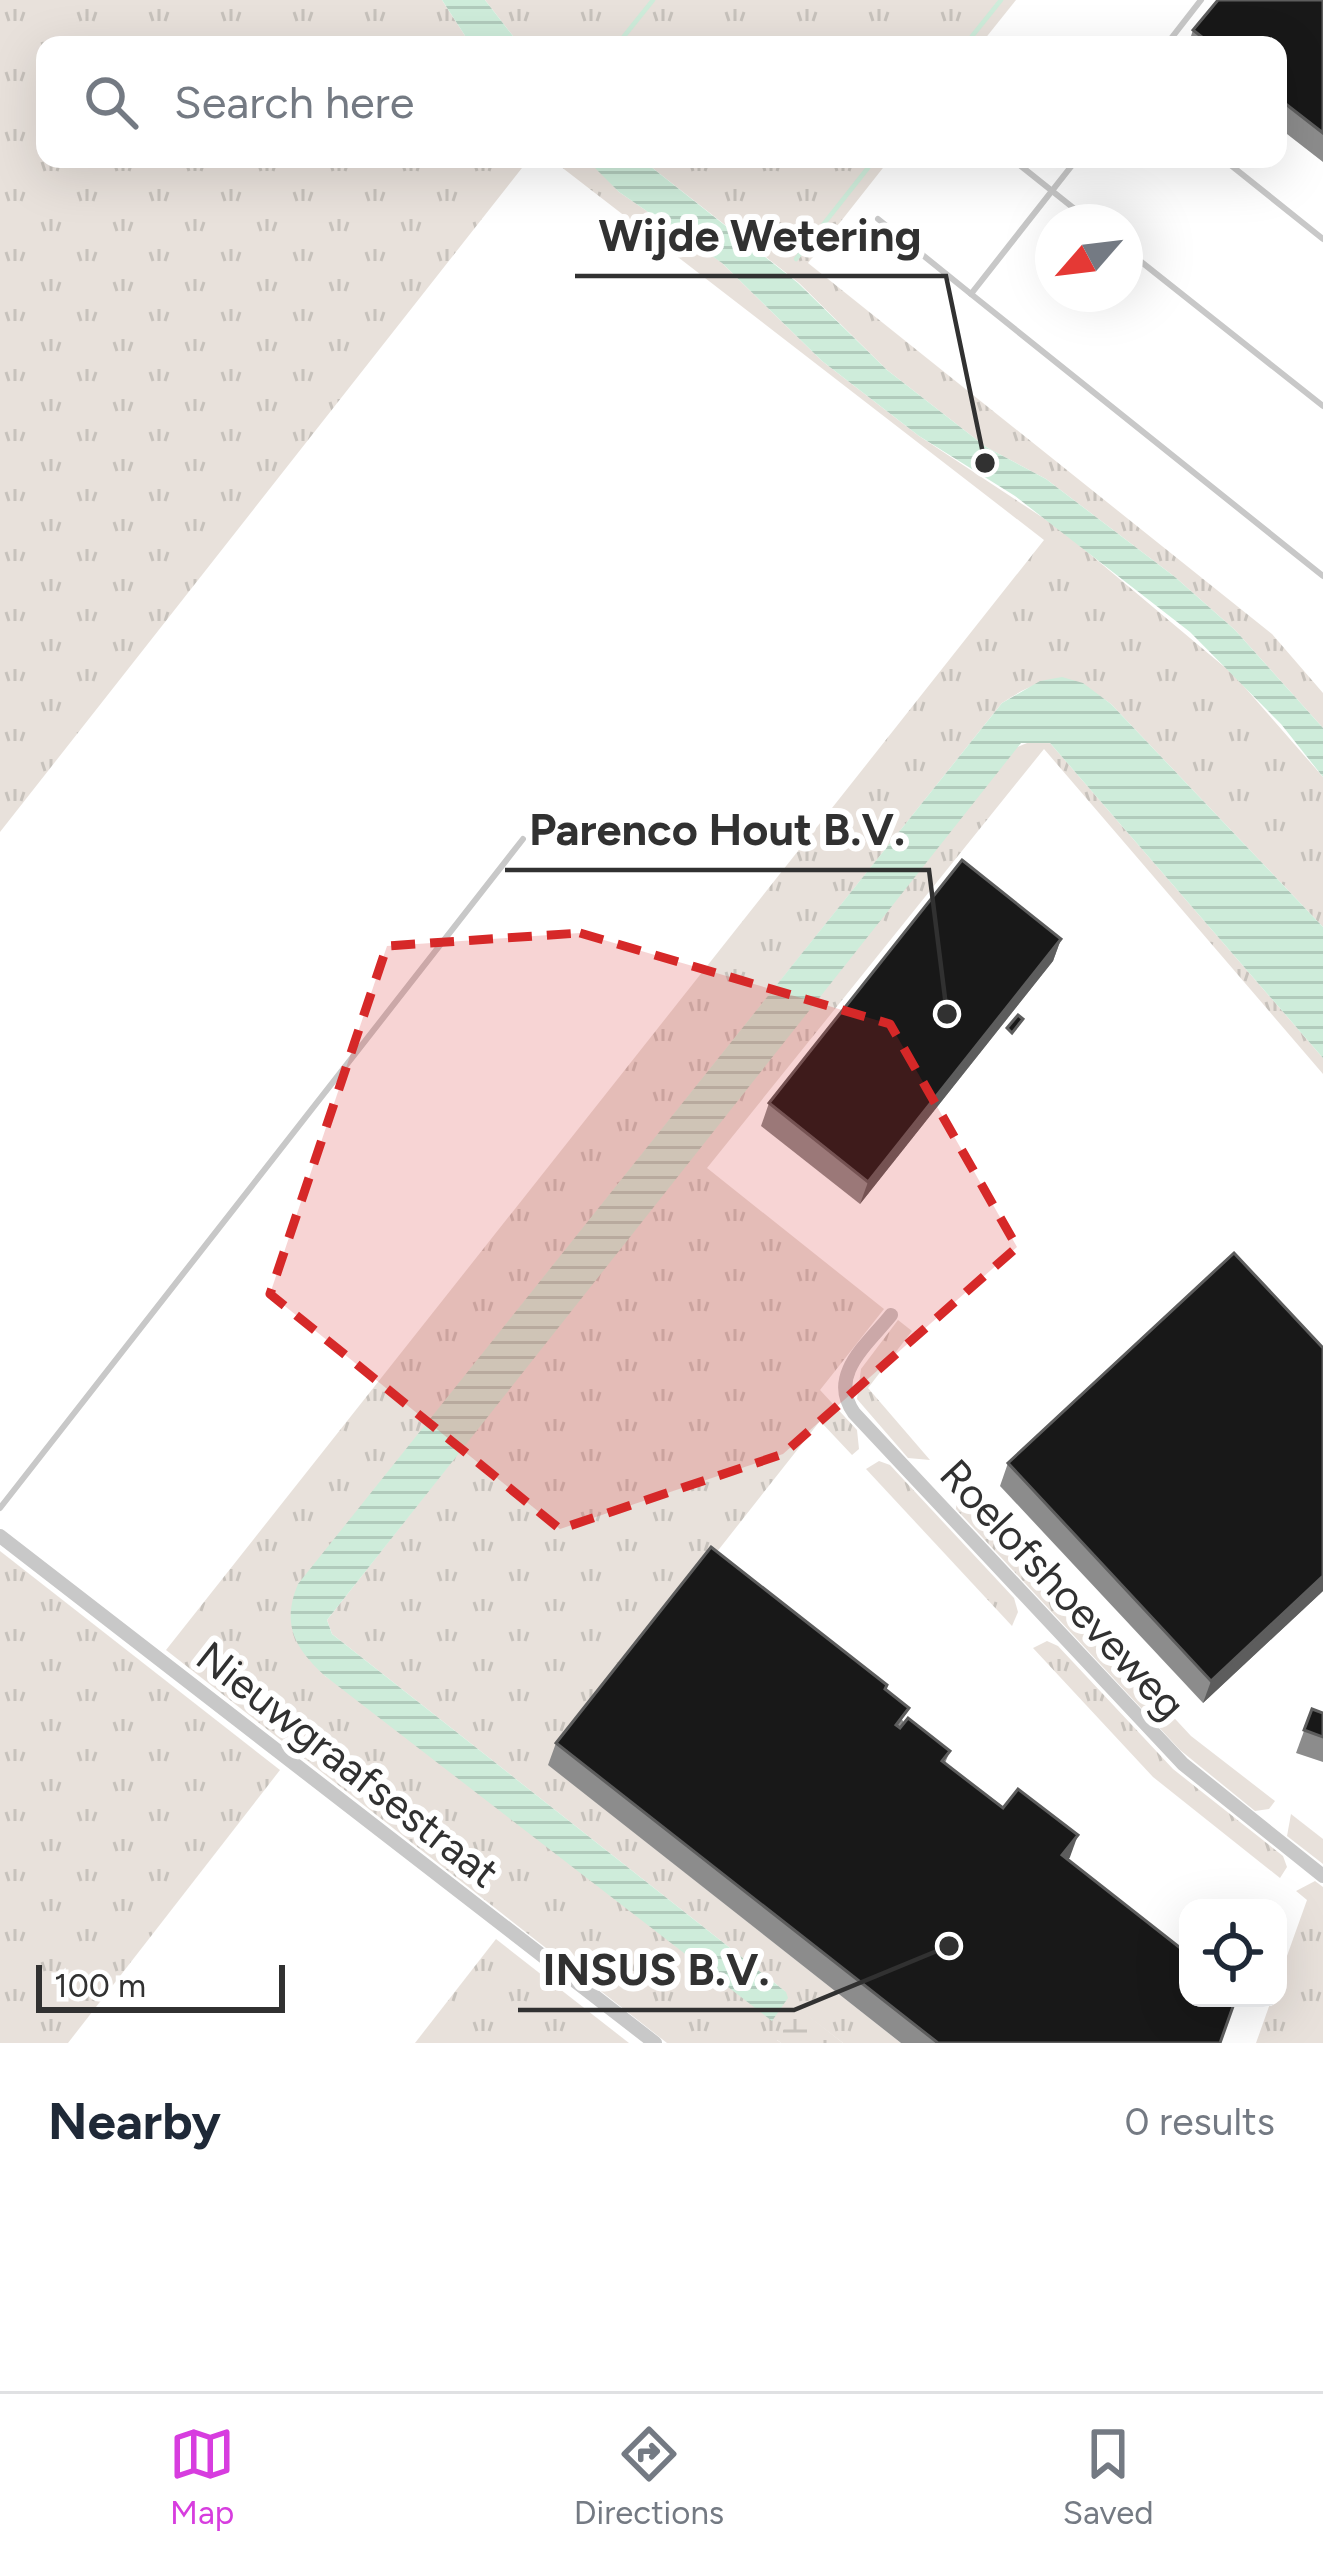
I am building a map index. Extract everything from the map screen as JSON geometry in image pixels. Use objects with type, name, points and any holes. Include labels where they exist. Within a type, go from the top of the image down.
[{"type":"street","name":"Roelofshoeveweg","points":[[891,1315],[847,1371],[844,1396],[854,1413],[1183,1764],[1323,1876]]},
{"type":"street","name":"Nieuwgraafsestraat","points":[[2,1541],[655,2043]]},
{"type":"lane","points":[[1173,36],[1201,0]]},
{"type":"lane","points":[[1024,168],[1069,204]]},
{"type":"lane","points":[[971,294],[1070,168]]},
{"type":"lane","points":[[1234,168],[1323,239]]},
{"type":"lane","points":[[878,219],[1323,576]]},
{"type":"lane","points":[[1143,263],[1323,406]]},
{"type":"lane","points":[[0,1508],[524,839]]},
{"type":"highlighted area","points":[[580,933],[890,1024],[1017,1247],[783,1454],[560,1529],[270,1294],[387,946]]},
{"type":"green space","points":[[0,0],[442,0],[465,36],[36,36],[36,168],[522,168],[0,832]]},
{"type":"green space","points":[[485,0],[1016,0],[987,36],[513,36]]},
{"type":"green space","points":[[563,168],[597,168],[619,192],[721,262],[822,361],[919,436],[1060,529],[1234,675],[1323,777],[1323,927],[1111,704],[1083,687],[1057,681],[1031,687],[1002,703],[299,1584],[325,1676],[786,1992],[332,1634],[327,1620],[1012,749],[1032,741],[1050,743],[1323,1058],[1323,1074],[1044,749],[707,1168],[884,1309],[820,1390],[857,1430],[859,1449],[852,1455],[820,1421],[549,1765],[901,2043],[843,2043],[800,2010],[777,2040],[781,2043],[667,2043],[166,1650],[1044,540]]},
{"type":"green space","points":[[652,168],[883,168],[808,263],[1272,634],[1323,693],[1323,728],[1235,630],[1175,577],[1046,479],[986,447],[887,370],[799,283]]},
{"type":"green space","points":[[898,1320],[912,1331],[868,1388],[930,1460],[908,1458],[857,1399],[861,1369]]},
{"type":"green space","points":[[879,1461],[890,1465],[1014,1598],[1018,1612],[1012,1626],[866,1469]]},
{"type":"green space","points":[[958,1485],[1191,1736],[1275,1801],[1269,1809],[1255,1811],[1180,1750],[956,1509]]},
{"type":"green space","points":[[0,1551],[280,1770],[68,2043],[0,2043]]},
{"type":"green space","points":[[1047,1641],[1058,1646],[1173,1769],[1283,1856],[1287,1867],[1280,1878],[1153,1777],[1033,1648]]},
{"type":"green space","points":[[1291,1814],[1323,1839],[1323,1864],[1287,1836]]},
{"type":"green space","points":[[1315,1881],[1323,1887],[1323,2043],[1256,2043],[1269,2007],[1287,2007],[1287,1956],[1307,1900],[1296,1891]]},
{"type":"green space","points":[[496,1939],[629,2043],[415,2043]]},
{"type":"green space","points":[[800,2009],[843,2043],[781,2043],[776,2039]]},
{"type":"shaded area","points":[[442,0],[485,0],[513,36],[465,36]]},
{"type":"shaded area","points":[[595,168],[652,168],[798,283],[887,370],[986,447],[1046,479],[1175,577],[1235,630],[1323,728],[1323,777],[1281,724],[1190,632],[1015,496],[919,436],[822,361],[722,263],[619,192]]},
{"type":"shaded area","points":[[1062,677],[1083,683],[1111,704],[1323,927],[1323,1058],[1050,743],[1021,743],[327,1620],[332,1634],[786,1992],[788,1998],[772,2021],[325,1676],[294,1635],[293,1599],[298,1584],[1002,703],[1040,681]]},
{"type":"building","points":[[1218,0],[1323,0],[1323,133],[1287,105],[1287,36],[1201,36],[1193,30]]},
{"type":"building","points":[[962,860],[1061,939],[868,1182],[769,1103]]},
{"type":"building","points":[[1018,1015],[1023,1019],[1012,1033],[1007,1028]]},
{"type":"building","points":[[1234,1253],[1323,1348],[1323,1576],[1211,1681],[1008,1463]]},
{"type":"building","points":[[711,1547],[887,1685],[885,1689],[909,1708],[896,1725],[900,1728],[908,1718],[950,1751],[942,1761],[1003,1808],[1018,1789],[1078,1835],[1062,1855],[1179,1947],[1179,2007],[1233,2007],[1220,2043],[938,2043],[556,1743]]},
{"type":"building","points":[[1312,1709],[1323,1713],[1323,1737],[1304,1730]]},
{"type":"waterway","points":[[624,36],[653,0]]},
{"type":"waterway","points":[[972,36],[1001,0]]},
{"type":"waterway","points":[[796,259],[868,168]]},
{"type":"place","name":"Wijde Wetering","points":[[985,463]]},
{"type":"place","name":"Parenco Hout B.V.","points":[[947,1014]]},
{"type":"place","name":"INSUS B.V.","points":[[949,1946]]}]
